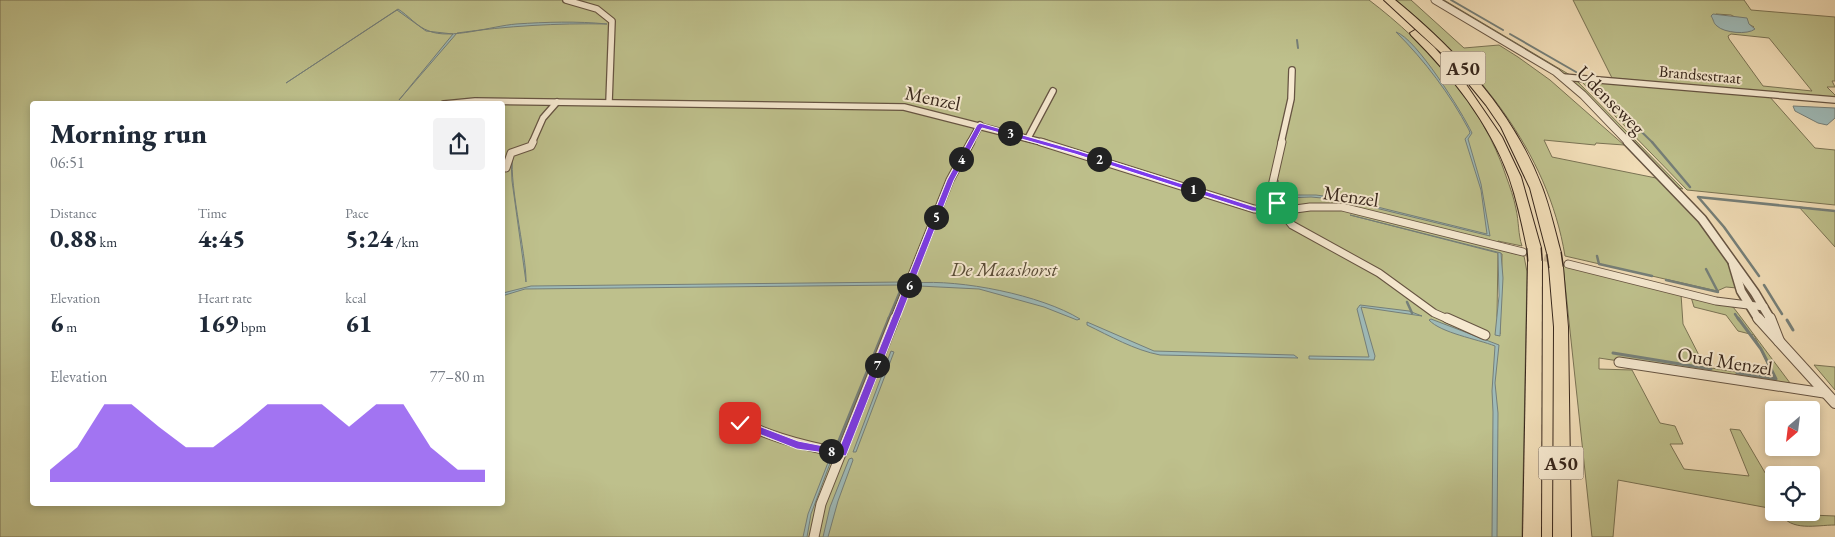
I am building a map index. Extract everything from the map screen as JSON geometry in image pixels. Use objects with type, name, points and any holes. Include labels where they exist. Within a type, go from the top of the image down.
[{"type":"highway","name":"A50","points":[[1376,0],[1413,31],[1459,81],[1492,129],[1514,176],[1531,254],[1532,537]]},
{"type":"highway","name":"A50","points":[[1389,0],[1440,44],[1474,81],[1495,109],[1533,179],[1559,261],[1562,537]]},
{"type":"street","points":[[566,0],[595,8],[608,16],[612,21],[609,102]]},
{"type":"street","name":"Udenseweg","points":[[1435,0],[1563,76],[1691,207],[1764,307],[1779,341]]},
{"type":"street","points":[[1292,70],[1291,99],[1272,186],[1281,211],[1290,224],[1379,273],[1434,313],[1485,335]]},
{"type":"street","name":"Brandsestraat","points":[[1563,76],[1835,100]]},
{"type":"street","points":[[1028,138],[1053,91]]},
{"type":"street","name":"Menzel","points":[[505,101],[895,106],[1028,138],[1249,208],[1281,211],[1317,206],[1342,207],[1531,254]]},
{"type":"street","points":[[506,168],[510,153],[531,146],[543,118],[557,102]]},
{"type":"street","points":[[814,537],[821,504],[950,180],[980,125]]},
{"type":"street","points":[[1559,261],[1716,301],[1764,307]]},
{"type":"street","name":"Udenseweg","points":[[1732,261],[1740,291],[1760,321],[1835,403]]},
{"type":"street","name":"Oud Menzel","points":[[1619,362],[1824,393]]},
{"type":"street","points":[[725,413],[740,423],[785,441],[842,453]]},
{"type":"green space","name":"De Maashorst","points":[[0,0],[1369,0],[1391,17],[1432,56],[1468,101],[1496,150],[1515,205],[1522,246],[1498,241],[1498,249],[1524,256],[1527,272],[1522,537],[0,537]],"holes":[[[1498,253],[1502,254],[1500,334],[1497,316]]]},
{"type":"green space","points":[[1396,0],[1411,0],[1464,48],[1499,45],[1550,80],[1624,145],[1596,143],[1595,145],[1544,140],[1552,157],[1661,179],[1685,203],[1728,260],[1737,288],[1726,287],[1717,291],[1565,256],[1556,218],[1543,181],[1525,146],[1504,113],[1454,53],[1426,25]]},
{"type":"green space","points":[[1438,0],[1444,0],[1570,75],[1560,73]]},
{"type":"green space","points":[[1573,0],[1744,0],[1751,10],[1835,17],[1835,81],[1832,81],[1835,87],[1827,87],[1835,95],[1835,98],[1612,78]],"holes":[[[1716,14],[1731,15],[1754,27],[1749,30],[1733,32],[1723,28],[1714,21]],[[1731,34],[1769,38],[1812,91],[1763,86],[1729,39],[1728,36]]]},
{"type":"green space","points":[[1575,79],[1683,189],[1678,188],[1573,83]]},
{"type":"green space","points":[[1579,79],[1769,96],[1815,148],[1835,150],[1835,205],[1687,190]]},
{"type":"green space","points":[[1799,207],[1835,211],[1835,247]]},
{"type":"green space","points":[[1563,265],[1681,294],[1683,324],[1705,367],[1774,378],[1754,335],[1793,387],[1599,358],[1599,369],[1632,370],[1660,423],[1675,426],[1683,444],[1670,444],[1684,469],[1749,476],[1730,429],[1740,430],[1765,473],[1765,507],[1618,480],[1613,537],[1592,537]]},
{"type":"green space","points":[[1691,297],[1733,307],[1754,335],[1738,331],[1726,315],[1694,307]]},
{"type":"green space","points":[[1814,365],[1835,367],[1835,390]]},
{"type":"green space","points":[[1820,515],[1835,516],[1835,525],[1804,526],[1788,521],[1820,521]]},
{"type":"water","points":[[398,9],[416,24],[397,10],[286,83]]},
{"type":"water","points":[[1713,14],[1747,18],[1749,24],[1755,29],[1742,33],[1730,32],[1715,24],[1711,16]]},
{"type":"water","points":[[573,22],[607,24],[551,25],[480,30],[516,24]]},
{"type":"water","points":[[1396,32],[1405,37],[1426,61],[1449,93],[1472,133],[1468,139],[1481,184],[1490,236],[1343,200],[1311,197],[1286,198],[1277,193],[1278,180],[1280,193],[1284,195],[1316,195],[1345,199],[1487,234],[1481,190],[1465,139],[1470,133],[1469,130],[1436,78]]},
{"type":"water","points":[[457,33],[399,100],[453,34],[451,34]]},
{"type":"water","points":[[1793,106],[1835,108],[1835,118],[1827,125],[1818,123],[1795,111]]},
{"type":"water","points":[[514,154],[512,163],[513,177],[526,282],[512,181],[511,159]]},
{"type":"water","points":[[1350,215],[1501,253],[1503,278],[1500,336],[1495,335],[1499,296],[1498,253]]},
{"type":"water","points":[[903,282],[902,285],[525,289],[505,295],[505,292],[531,286]]},
{"type":"water","points":[[933,282],[1000,290],[1064,310],[1080,319],[1077,320],[1044,307],[979,289],[919,286],[915,283]]},
{"type":"water","points":[[1360,305],[1409,311],[1422,316],[1361,307],[1375,356],[1374,360],[1309,359],[1309,356],[1369,357],[1357,309]]},
{"type":"water","points":[[1431,319],[1499,345],[1495,383],[1498,413],[1497,537],[1492,537],[1492,391],[1495,346],[1442,329],[1429,320]]},
{"type":"water","points":[[1087,322],[1154,351],[1294,355],[1298,358],[1160,355],[1122,342],[1087,325]]},
{"type":"water","points":[[891,351],[894,352],[856,452],[853,452]]},
{"type":"water","points":[[832,458],[811,514],[807,537],[803,537],[808,514],[829,460]]},
{"type":"water","points":[[852,458],[853,460],[838,501],[828,537],[823,537],[830,507],[849,459]]},
{"type":"waterway","points":[[1451,0],[1503,30]]},
{"type":"waterway","points":[[1510,34],[1576,72]]},
{"type":"waterway","points":[[1297,40],[1298,48]]},
{"type":"waterway","points":[[1586,81],[1652,142]]},
{"type":"waterway","points":[[1652,142],[1690,187]]},
{"type":"waterway","points":[[1698,197],[1835,211]]},
{"type":"waterway","points":[[1699,198],[1724,227],[1759,276]]},
{"type":"waterway","points":[[1597,256],[1599,264],[1652,276]]},
{"type":"waterway","points":[[1666,280],[1718,292],[1706,269]]},
{"type":"waterway","points":[[1764,285],[1782,314]]},
{"type":"waterway","points":[[888,320],[901,289]]},
{"type":"waterway","points":[[1407,302],[1412,313]]},
{"type":"waterway","points":[[1735,314],[1739,320]]},
{"type":"waterway","points":[[838,443],[889,318]]},
{"type":"waterway","points":[[1737,373],[1776,379],[1761,349],[1738,318]]},
{"type":"waterway","points":[[1787,320],[1793,330]]},
{"type":"waterway","points":[[1613,353],[1711,369]]},
{"type":"tunnel","points":[[1523,252],[1568,264]]},
{"type":"route","points":[[740,423],[797,445],[842,453],[950,180],[980,125],[1077,152],[1254,209],[1281,211],[1277,203]]}]
